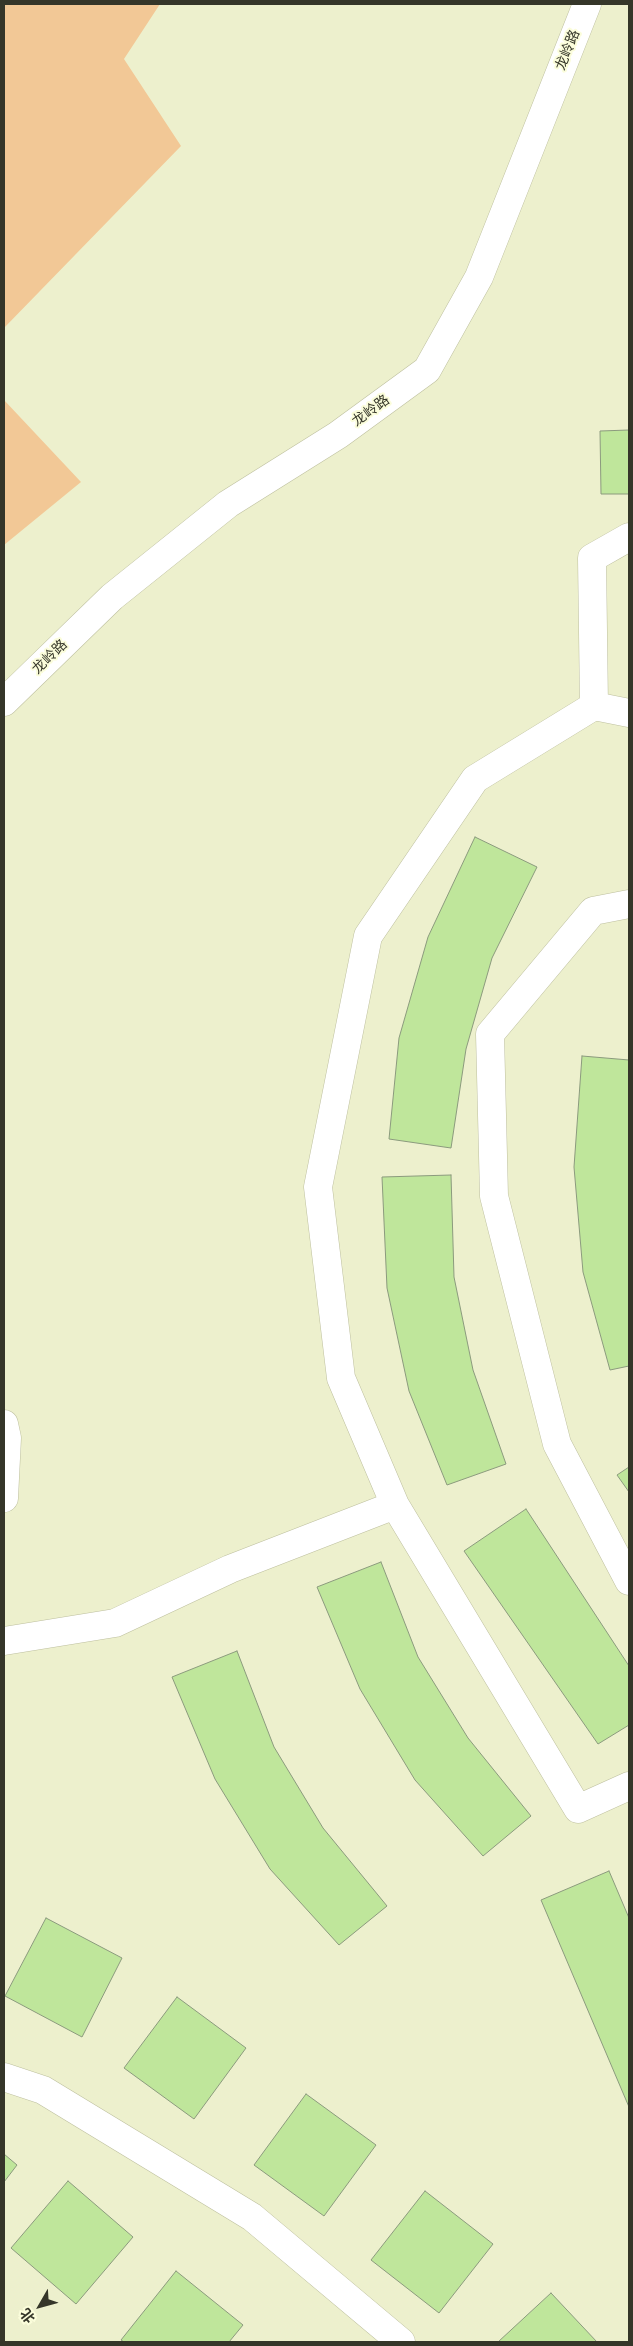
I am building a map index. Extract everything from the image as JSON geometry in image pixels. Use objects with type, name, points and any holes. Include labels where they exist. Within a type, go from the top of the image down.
[{"type":"street","name":"龙岭路","points":[[4,702],[112,597],[228,504],[338,435],[427,370],[479,277],[587,4]]},
{"type":"street","points":[[594,706],[592,558],[629,537]]},
{"type":"street","points":[[629,713],[594,706],[475,779],[368,936],[318,1187],[341,1378],[395,1505],[578,1809],[629,1786]]},
{"type":"street","points":[[629,904],[593,911],[490,1034],[494,1196],[557,1444],[629,1581]]},
{"type":"street","points":[[4,1424],[7,1438],[4,1498]]},
{"type":"street","points":[[4,1641],[115,1623],[230,1569],[395,1505]]},
{"type":"street","points":[[4,2077],[43,2090],[252,2217],[401,2342]]},
{"type":"shaded area","points":[[4,4],[160,4],[124,59],[181,146],[4,328]]},
{"type":"shaded area","points":[[4,400],[81,482],[4,545]]},
{"type":"building","points":[[629,430],[629,494],[601,494],[600,431]]},
{"type":"building","points":[[475,837],[537,867],[492,958],[466,1049],[451,1148],[389,1139],[399,1038],[428,937]]},
{"type":"building","points":[[582,1056],[629,1060],[629,1366],[610,1370],[583,1272],[574,1167]]},
{"type":"building","points":[[451,1175],[454,1277],[473,1370],[506,1464],[447,1485],[409,1391],[387,1288],[382,1177]]},
{"type":"building","points":[[629,1467],[629,1492],[617,1475]]},
{"type":"building","points":[[526,1509],[629,1666],[629,1725],[598,1744],[464,1551]]},
{"type":"building","points":[[381,1562],[418,1657],[468,1738],[531,1816],[483,1856],[415,1780],[360,1689],[317,1587]]},
{"type":"building","points":[[237,1651],[274,1747],[323,1828],[387,1906],[339,1945],[270,1869],[215,1779],[172,1677]]},
{"type":"building","points":[[609,1871],[629,1918],[629,2107],[541,1900]]},
{"type":"building","points":[[46,1918],[122,1958],[82,2037],[5,1996]]},
{"type":"building","points":[[177,1997],[246,2048],[194,2119],[124,2068]]},
{"type":"building","points":[[306,2094],[376,2145],[324,2216],[254,2165]]},
{"type":"building","points":[[4,2154],[17,2165],[4,2182]]},
{"type":"building","points":[[68,2181],[133,2237],[76,2304],[11,2248]]},
{"type":"building","points":[[425,2191],[493,2244],[439,2313],[371,2260]]},
{"type":"building","points":[[176,2271],[243,2325],[229,2342],[124,2342],[121,2340]]},
{"type":"building","points":[[551,2293],[597,2342],[498,2342]]}]
